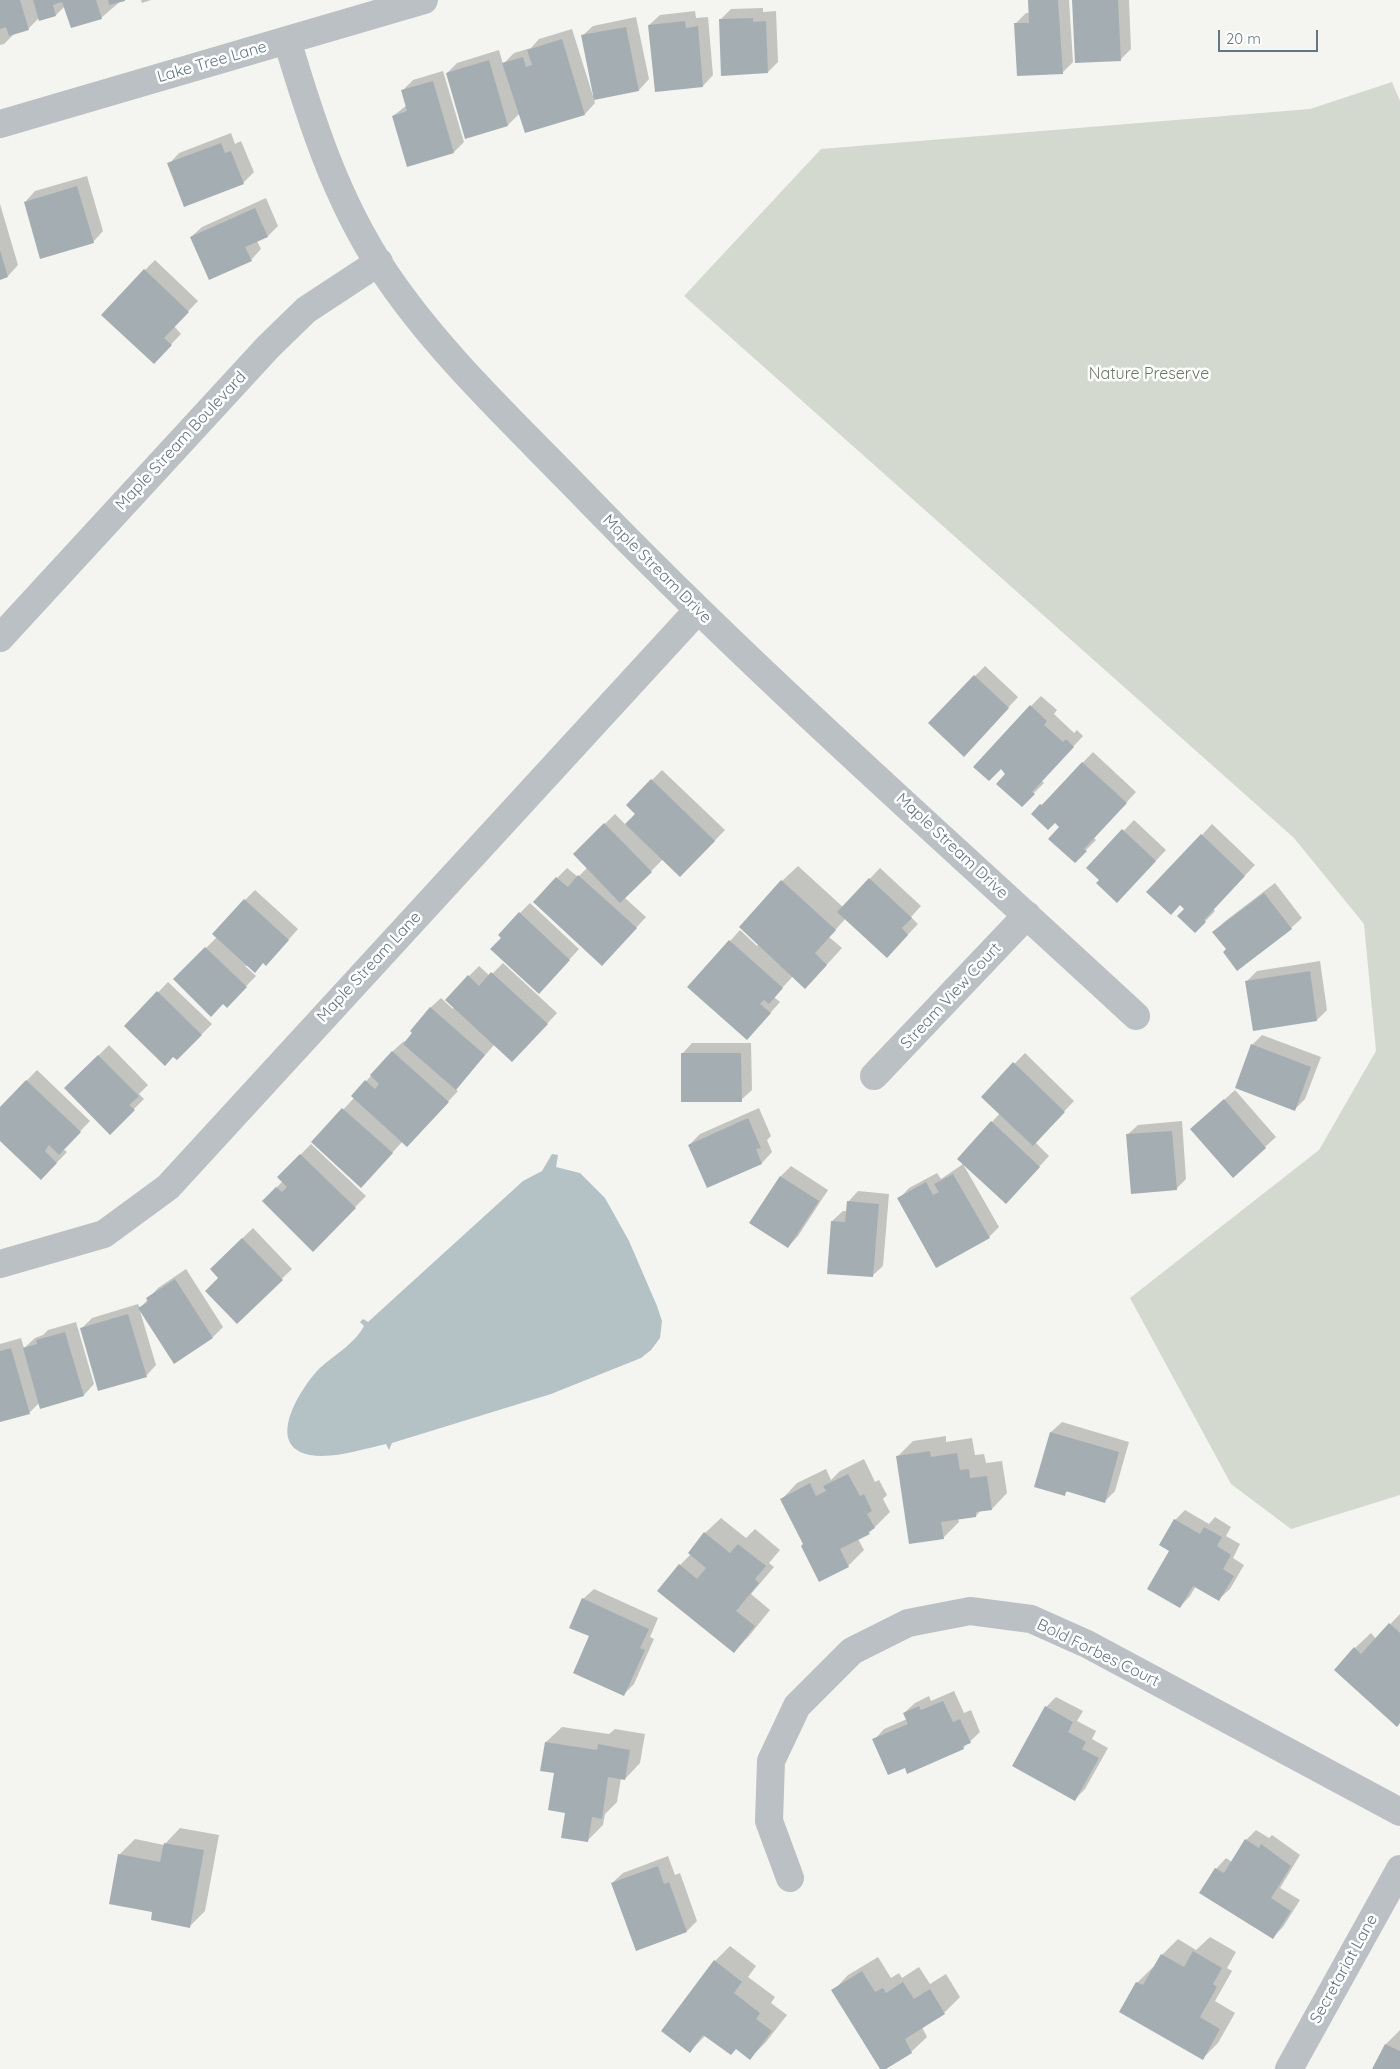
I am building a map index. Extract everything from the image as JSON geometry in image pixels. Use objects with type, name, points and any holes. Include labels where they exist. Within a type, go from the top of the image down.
[{"type":"street","name":"Lake Tree Lane","points":[[0,124],[424,0]]},
{"type":"street","name":"Maple Stream Drive","points":[[287,40],[310,117],[329,168],[354,221],[378,262],[416,314],[476,383],[650,564],[756,666],[1136,1016]]},
{"type":"street","name":"Maple Stream Boulevard","points":[[0,638],[268,347],[306,310],[378,262]]},
{"type":"street","name":"Maple Stream Lane","points":[[0,1264],[104,1234],[168,1187],[698,610]]},
{"type":"street","name":"Stream View Court","points":[[874,1076],[1027,915]]},
{"type":"street","name":"Bold Forbes Court","points":[[790,1878],[769,1821],[771,1761],[797,1706],[852,1651],[908,1623],[970,1611],[1031,1619],[1087,1644],[1400,1812]]},
{"type":"street","name":"Secretariat Lane","points":[[1289,2069],[1400,1869]]},
{"type":"green space","name":"Nature Preserve","points":[[1392,82],[1400,101],[1400,1495],[1291,1529],[1231,1484],[1130,1298],[1319,1150],[1376,1051],[1364,924],[1294,838],[684,296],[821,149],[1310,109]]},
{"type":"shaded area","points":[[552,1154],[558,1155],[556,1167],[580,1173],[605,1198],[629,1241],[662,1321],[660,1338],[651,1350],[641,1358],[551,1394],[392,1443],[389,1450],[386,1444],[348,1453],[319,1456],[296,1450],[289,1441],[290,1417],[302,1391],[317,1371],[349,1345],[364,1326],[360,1322],[363,1319],[368,1322],[523,1181],[542,1171]]},
{"type":"building","points":[[0,0],[20,0],[29,30],[9,36],[6,27],[0,29]]},
{"type":"building","points":[[33,0],[96,0],[102,19],[71,28],[62,2],[53,5],[56,16],[39,21]]},
{"type":"building","points":[[108,0],[125,0],[125,1],[109,5]]},
{"type":"building","points":[[1028,0],[1058,0],[1063,74],[1017,76],[1014,23],[1029,23]]},
{"type":"building","points":[[1072,0],[1118,0],[1121,61],[1075,63]]},
{"type":"building","points":[[753,18],[753,22],[766,21],[768,73],[721,76],[719,19]]},
{"type":"building","points":[[685,21],[686,28],[698,26],[703,87],[655,92],[648,25]]},
{"type":"building","points":[[626,27],[639,91],[594,100],[581,35]]},
{"type":"building","points":[[562,39],[585,115],[525,133],[502,63],[523,57],[526,67],[532,65],[527,50]]},
{"type":"building","points":[[489,60],[508,126],[465,139],[446,73]]},
{"type":"building","points":[[433,81],[454,153],[407,167],[392,116],[407,111],[401,90]]},
{"type":"building","points":[[221,143],[225,153],[231,151],[244,184],[184,207],[167,163]]},
{"type":"building","points":[[77,186],[94,243],[40,259],[24,202]]},
{"type":"building","points":[[255,208],[268,237],[245,247],[252,261],[209,280],[190,237]]},
{"type":"building","points":[[0,250],[8,277],[0,280]]},
{"type":"building","points":[[144,269],[189,312],[164,338],[172,345],[154,364],[101,315]]},
{"type":"building","points":[[974,675],[1009,708],[964,757],[928,723]]},
{"type":"building","points":[[1030,705],[1047,721],[1044,725],[1063,742],[1066,739],[1074,747],[1032,792],[1035,794],[1022,807],[996,784],[1005,774],[1001,769],[989,781],[973,767]]},
{"type":"building","points":[[1082,762],[1127,803],[1084,849],[1087,851],[1075,863],[1048,839],[1059,827],[1055,823],[1048,830],[1031,814],[1040,804],[1042,805]]},
{"type":"building","points":[[651,779],[715,841],[680,877],[625,824],[635,814],[626,805]]},
{"type":"building","points":[[604,823],[652,872],[620,903],[573,854]]},
{"type":"building","points":[[1122,829],[1156,861],[1117,903],[1096,883],[1099,880],[1086,868]]},
{"type":"building","points":[[1201,834],[1245,876],[1204,920],[1206,922],[1195,933],[1177,916],[1184,909],[1180,905],[1171,915],[1146,892]]},
{"type":"building","points":[[578,875],[637,928],[602,966],[533,902],[556,877],[568,887]]},
{"type":"building","points":[[869,878],[912,918],[902,928],[908,935],[887,958],[837,912]]},
{"type":"building","points":[[781,880],[836,930],[815,953],[827,965],[805,989],[739,927]]},
{"type":"building","points":[[1264,893],[1292,929],[1237,971],[1223,952],[1226,949],[1212,932]]},
{"type":"building","points":[[244,899],[289,940],[266,966],[263,963],[255,973],[212,934]]},
{"type":"building","points":[[519,912],[570,960],[539,994],[490,949],[501,938],[498,935]]},
{"type":"building","points":[[729,940],[783,988],[769,1004],[764,1000],[760,1004],[771,1013],[747,1040],[687,987]]},
{"type":"building","points":[[205,947],[247,987],[227,1008],[223,1004],[211,1017],[173,979]]},
{"type":"building","points":[[1310,971],[1317,1021],[1253,1031],[1245,981]]},
{"type":"building","points":[[491,972],[548,1024],[512,1062],[445,1000],[468,975],[479,986]]},
{"type":"building","points":[[157,991],[202,1035],[177,1060],[173,1057],[165,1066],[124,1026]]},
{"type":"building","points":[[430,1007],[485,1055],[456,1090],[403,1044],[412,1033],[410,1031]]},
{"type":"building","points":[[1251,1044],[1311,1067],[1295,1111],[1235,1088]]},
{"type":"building","points":[[392,1051],[449,1102],[407,1147],[351,1096],[365,1080],[375,1089],[379,1084],[370,1075]]},
{"type":"building","points":[[681,1053],[741,1053],[742,1102],[681,1102]]},
{"type":"building","points":[[98,1055],[139,1096],[129,1105],[135,1110],[110,1135],[64,1088]]},
{"type":"building","points":[[1013,1062],[1065,1112],[1033,1146],[981,1097]]},
{"type":"building","points":[[26,1080],[81,1132],[59,1155],[49,1145],[45,1151],[57,1163],[41,1180],[0,1141],[0,1107]]},
{"type":"building","points":[[1224,1099],[1266,1148],[1233,1178],[1190,1129]]},
{"type":"building","points":[[342,1108],[393,1153],[361,1188],[311,1142]]},
{"type":"building","points":[[748,1118],[761,1148],[756,1149],[762,1164],[707,1188],[688,1145]]},
{"type":"building","points":[[991,1121],[1040,1167],[1006,1204],[957,1159]]},
{"type":"building","points":[[1172,1131],[1177,1190],[1131,1194],[1126,1134]]},
{"type":"building","points":[[300,1154],[356,1208],[313,1252],[262,1201],[276,1187],[282,1192],[287,1187],[277,1177]]},
{"type":"building","points":[[953,1174],[990,1238],[936,1268],[897,1198],[926,1182],[933,1195],[939,1192],[934,1184]]},
{"type":"building","points":[[780,1176],[819,1201],[788,1248],[749,1223]]},
{"type":"building","points":[[847,1201],[879,1204],[873,1277],[827,1274],[831,1221],[845,1222]]},
{"type":"building","points":[[242,1238],[283,1280],[237,1324],[205,1291],[218,1278],[210,1269]]},
{"type":"building","points":[[175,1279],[213,1338],[174,1364],[138,1308],[148,1302],[146,1298]]},
{"type":"building","points":[[128,1314],[147,1377],[98,1391],[80,1328]]},
{"type":"building","points":[[65,1332],[84,1396],[40,1409],[23,1348],[37,1344],[36,1340]]},
{"type":"building","points":[[11,1348],[30,1414],[0,1422],[0,1351]]},
{"type":"building","points":[[1050,1432],[1119,1452],[1105,1503],[1066,1491],[1065,1496],[1034,1487]]},
{"type":"building","points":[[930,1451],[931,1457],[957,1453],[960,1470],[969,1469],[970,1478],[987,1476],[992,1510],[976,1512],[976,1517],[941,1522],[944,1539],[909,1544],[896,1456]]},
{"type":"building","points":[[848,1474],[860,1496],[864,1494],[872,1511],[867,1514],[875,1528],[868,1532],[870,1534],[840,1549],[849,1567],[819,1582],[801,1546],[803,1544],[780,1499],[810,1483],[816,1496],[826,1491],[823,1486]]},
{"type":"building","points":[[1174,1519],[1200,1534],[1204,1527],[1222,1537],[1217,1546],[1231,1555],[1223,1569],[1234,1576],[1219,1601],[1193,1586],[1180,1608],[1147,1589],[1169,1551],[1159,1545]]},
{"type":"building","points":[[704,1532],[730,1553],[738,1544],[766,1566],[755,1579],[759,1583],[736,1611],[755,1626],[734,1653],[657,1591],[679,1564],[697,1579],[706,1568],[688,1553]]},
{"type":"building","points":[[582,1598],[649,1629],[640,1648],[645,1650],[624,1696],[573,1673],[589,1636],[569,1628]]},
{"type":"building","points":[[1389,1623],[1400,1633],[1400,1723],[1397,1727],[1334,1670],[1354,1647],[1361,1654]]},
{"type":"building","points":[[943,1701],[953,1722],[960,1719],[971,1743],[963,1746],[964,1749],[907,1774],[905,1768],[888,1775],[872,1739],[908,1724],[903,1713],[919,1706],[921,1710]]},
{"type":"building","points":[[1045,1706],[1073,1722],[1068,1732],[1086,1742],[1082,1749],[1099,1758],[1075,1801],[1012,1766]]},
{"type":"building","points":[[545,1742],[597,1750],[598,1744],[630,1750],[625,1780],[608,1777],[602,1819],[592,1817],[588,1842],[561,1838],[565,1813],[548,1810],[554,1773],[540,1771]]},
{"type":"building","points":[[1245,1839],[1259,1848],[1261,1844],[1291,1866],[1271,1898],[1291,1911],[1273,1939],[1199,1893],[1215,1868],[1224,1873]]},
{"type":"building","points":[[164,1843],[204,1850],[190,1928],[151,1920],[152,1912],[109,1904],[118,1854],[160,1862]]},
{"type":"building","points":[[658,1866],[664,1884],[669,1882],[687,1932],[636,1951],[611,1883]]},
{"type":"building","points":[[1193,1951],[1222,1968],[1213,1984],[1217,1987],[1200,2017],[1220,2029],[1203,2060],[1119,2012],[1136,1982],[1143,1985],[1161,1954],[1184,1967]]},
{"type":"building","points":[[714,1960],[742,1982],[734,1993],[760,2013],[756,2019],[772,2031],[750,2060],[736,2049],[731,2055],[703,2035],[690,2053],[661,2031]]},
{"type":"building","points":[[862,1971],[875,1992],[883,1988],[886,1993],[903,1982],[914,1999],[930,1989],[945,2014],[905,2039],[912,2053],[886,2069],[880,2069],[831,1990]]},
{"type":"building","points":[[1385,2044],[1400,2051],[1400,2069],[1372,2069]]}]
